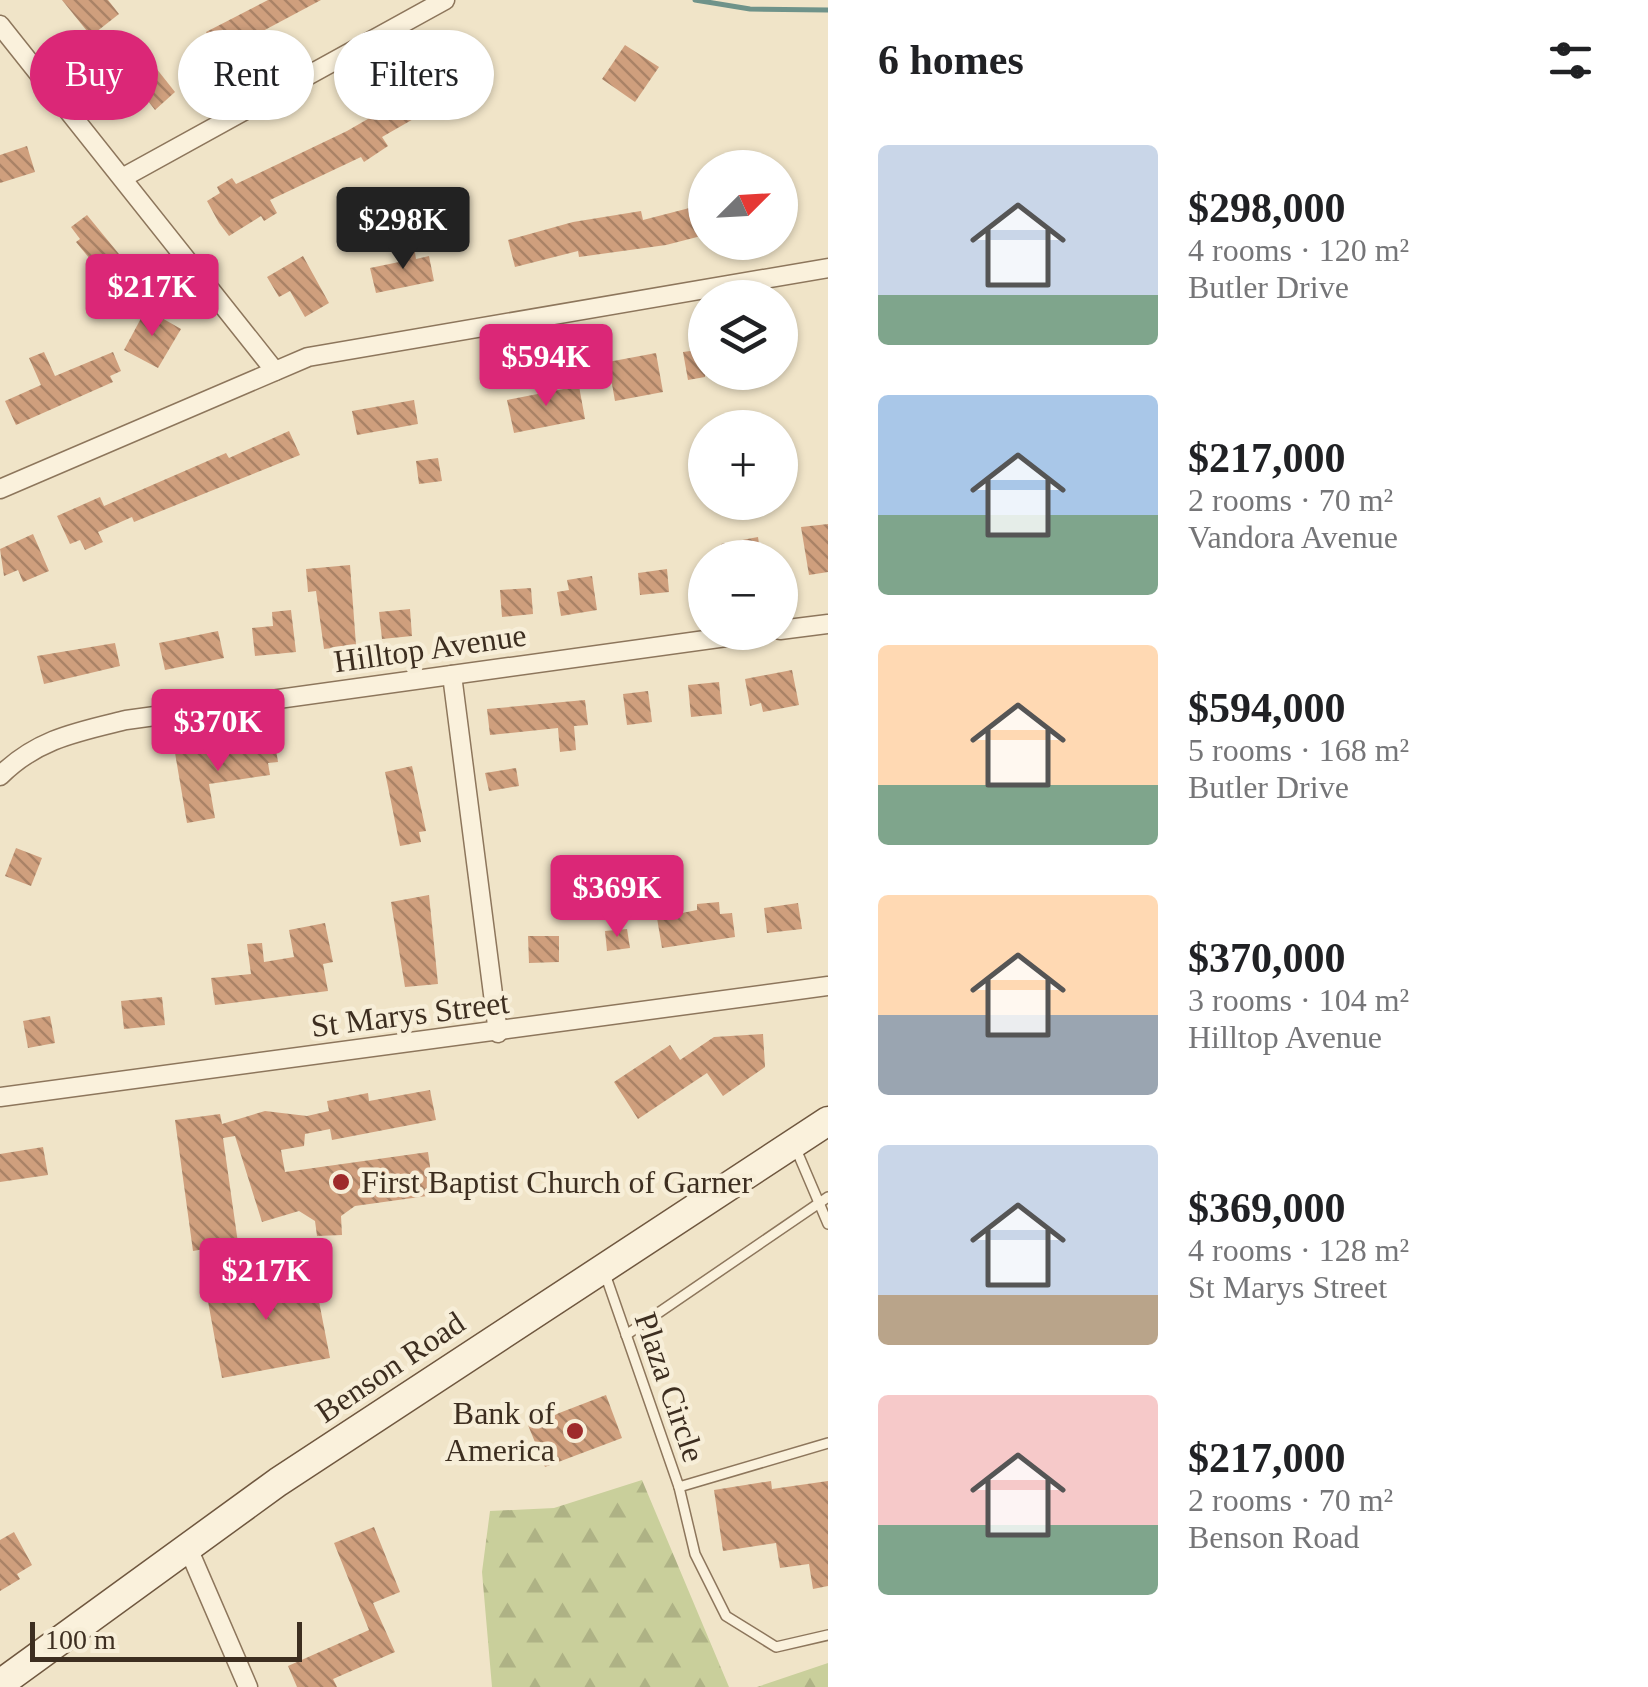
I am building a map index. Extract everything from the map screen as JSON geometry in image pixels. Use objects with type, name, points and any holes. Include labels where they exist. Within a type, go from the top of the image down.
[{"type":"main road","name":"Benson Road","points":[[0,1684],[278,1482],[828,1121]]},
{"type":"street","points":[[124,177],[445,0]]},
{"type":"street","points":[[0,25],[275,372]]},
{"type":"street","points":[[0,488],[308,357],[828,268]]},
{"type":"street","points":[[798,630],[826,629]]},
{"type":"street","name":"Hilltop Avenue","points":[[0,776],[17,759],[51,738],[126,720],[688,642]]},
{"type":"street","points":[[452,675],[498,1033]]},
{"type":"street","name":"St Marys Street","points":[[0,1097],[828,986]]},
{"type":"street","points":[[188,1548],[248,1687]]},
{"type":"lane","points":[[794,1144],[824,1200],[828,1224]]},
{"type":"lane","points":[[626,1335],[824,1200]]},
{"type":"lane","name":"Plaza Circle","points":[[603,1268],[678,1487],[828,1443]]},
{"type":"lane","points":[[678,1487],[695,1554],[726,1616],[776,1647],[828,1635]]},
{"type":"green space","points":[[642,1480],[729,1687],[492,1687],[482,1572],[490,1511],[554,1508]]},
{"type":"green space","points":[[828,1663],[828,1687],[757,1687]]},
{"type":"building","points":[[62,0],[108,0],[119,14],[99,30],[86,30]]},
{"type":"building","points":[[268,0],[321,0],[265,30],[210,30]]},
{"type":"building","points":[[625,45],[659,67],[635,102],[602,79]]},
{"type":"building","points":[[158,71],[175,92],[158,107]]},
{"type":"building","points":[[366,120],[412,120],[382,137],[388,146],[364,162],[361,157],[270,200],[277,213],[264,221],[261,216],[229,236],[207,201],[220,193],[217,187],[232,178],[236,184]]},
{"type":"building","points":[[27,146],[35,172],[0,183],[0,155]]},
{"type":"building","points":[[688,208],[688,239],[579,257],[578,251],[515,267],[508,240],[573,222],[641,211],[643,220]]},
{"type":"building","points":[[87,215],[128,265],[108,281],[76,242],[80,239],[71,227]]},
{"type":"building","points":[[414,246],[416,259],[429,256],[434,281],[376,293],[370,268],[399,262],[397,250]]},
{"type":"building","points":[[303,256],[329,303],[305,317],[290,291],[279,297],[267,277]]},
{"type":"building","points":[[146,309],[181,329],[158,368],[124,350]]},
{"type":"building","points":[[688,351],[688,380],[683,352]]},
{"type":"building","points":[[44,352],[55,376],[113,352],[121,371],[110,376],[113,382],[16,425],[5,401],[41,385],[29,358]]},
{"type":"building","points":[[656,353],[663,392],[615,401],[608,362]]},
{"type":"building","points":[[579,386],[585,419],[514,433],[507,400]]},
{"type":"building","points":[[414,400],[418,424],[357,435],[352,411]]},
{"type":"building","points":[[289,431],[300,455],[134,522],[132,517],[98,532],[103,542],[85,550],[80,540],[70,544],[57,516],[100,497],[104,506],[226,453],[229,458]]},
{"type":"building","points":[[438,458],[442,481],[419,484],[416,461]]},
{"type":"building","points":[[828,524],[828,572],[809,575],[801,527]]},
{"type":"building","points":[[33,534],[49,571],[23,582],[18,570],[4,576],[0,549]]},
{"type":"building","points":[[350,565],[356,645],[324,649],[316,591],[308,592],[306,569]]},
{"type":"building","points":[[667,569],[669,592],[640,595],[638,573]]},
{"type":"building","points":[[592,576],[597,610],[561,616],[557,592],[569,590],[567,580]]},
{"type":"building","points":[[531,588],[533,614],[502,617],[500,590]]},
{"type":"building","points":[[410,609],[412,636],[382,639],[379,612]]},
{"type":"building","points":[[291,610],[296,652],[255,656],[252,628],[273,626],[272,612]]},
{"type":"building","points":[[218,631],[224,658],[165,670],[159,643]]},
{"type":"building","points":[[115,643],[120,666],[44,684],[37,656]]},
{"type":"building","points":[[792,670],[799,705],[763,712],[761,703],[750,706],[745,679]]},
{"type":"building","points":[[719,682],[722,714],[691,717],[688,685]]},
{"type":"building","points":[[648,691],[652,722],[627,725],[623,694]]},
{"type":"building","points":[[585,700],[588,725],[574,726],[576,750],[560,752],[558,728],[490,735],[487,709]]},
{"type":"building","points":[[275,743],[278,762],[268,763],[270,775],[209,784],[215,818],[187,823],[175,753],[203,748],[204,754]]},
{"type":"building","points":[[412,766],[426,831],[419,832],[421,842],[400,846],[385,772]]},
{"type":"building","points":[[516,768],[519,786],[489,791],[485,773]]},
{"type":"building","points":[[16,848],[42,858],[31,886],[5,876]]},
{"type":"building","points":[[429,895],[438,984],[405,987],[391,902]]},
{"type":"building","points":[[719,902],[720,914],[732,913],[735,937],[662,948],[657,918],[697,910],[697,904]]},
{"type":"building","points":[[798,903],[802,929],[767,933],[764,908]]},
{"type":"building","points":[[325,923],[333,962],[323,964],[328,991],[215,1005],[211,978],[251,974],[247,944],[262,943],[264,962],[294,957],[289,930]]},
{"type":"building","points":[[627,929],[630,948],[607,951],[605,931]]},
{"type":"building","points":[[528,936],[559,936],[559,962],[529,963]]},
{"type":"building","points":[[162,997],[165,1025],[124,1029],[121,1001]]},
{"type":"building","points":[[50,1016],[55,1043],[28,1048],[23,1021]]},
{"type":"building","points":[[763,1034],[765,1067],[723,1096],[707,1073],[638,1119],[614,1082],[670,1045],[680,1060],[714,1037]]},
{"type":"building","points":[[430,1090],[436,1120],[332,1140],[330,1129],[305,1134],[304,1146],[281,1150],[285,1172],[428,1152],[434,1195],[355,1206],[341,1216],[342,1235],[317,1236],[315,1221],[299,1211],[262,1222],[235,1136],[223,1138],[238,1243],[193,1251],[175,1120],[220,1114],[222,1124],[265,1111],[307,1116],[329,1111],[327,1101],[368,1093],[369,1101]]},
{"type":"building","points":[[43,1147],[48,1175],[0,1182],[0,1154]]},
{"type":"building","points":[[290,1270],[292,1285],[315,1281],[330,1358],[222,1378],[205,1285]]},
{"type":"building","name":"Bank of America","points":[[606,1395],[622,1438],[545,1467],[528,1425]]},
{"type":"building","points":[[771,1481],[772,1489],[828,1481],[828,1586],[813,1589],[809,1564],[780,1568],[776,1543],[723,1551],[714,1490]]},
{"type":"building","points":[[374,1527],[400,1592],[373,1603],[395,1652],[333,1679],[337,1687],[297,1687],[288,1666],[369,1630],[334,1543]]},
{"type":"building","points":[[14,1532],[32,1565],[17,1574],[20,1579],[0,1591],[0,1540]]},
{"type":"waterway","points":[[695,0],[750,9],[828,10]]},
{"type":"place","name":"First Baptist Church of Garner","points":[[341,1182]]},
{"type":"place","name":"Bank of America","points":[[575,1431]]}]
